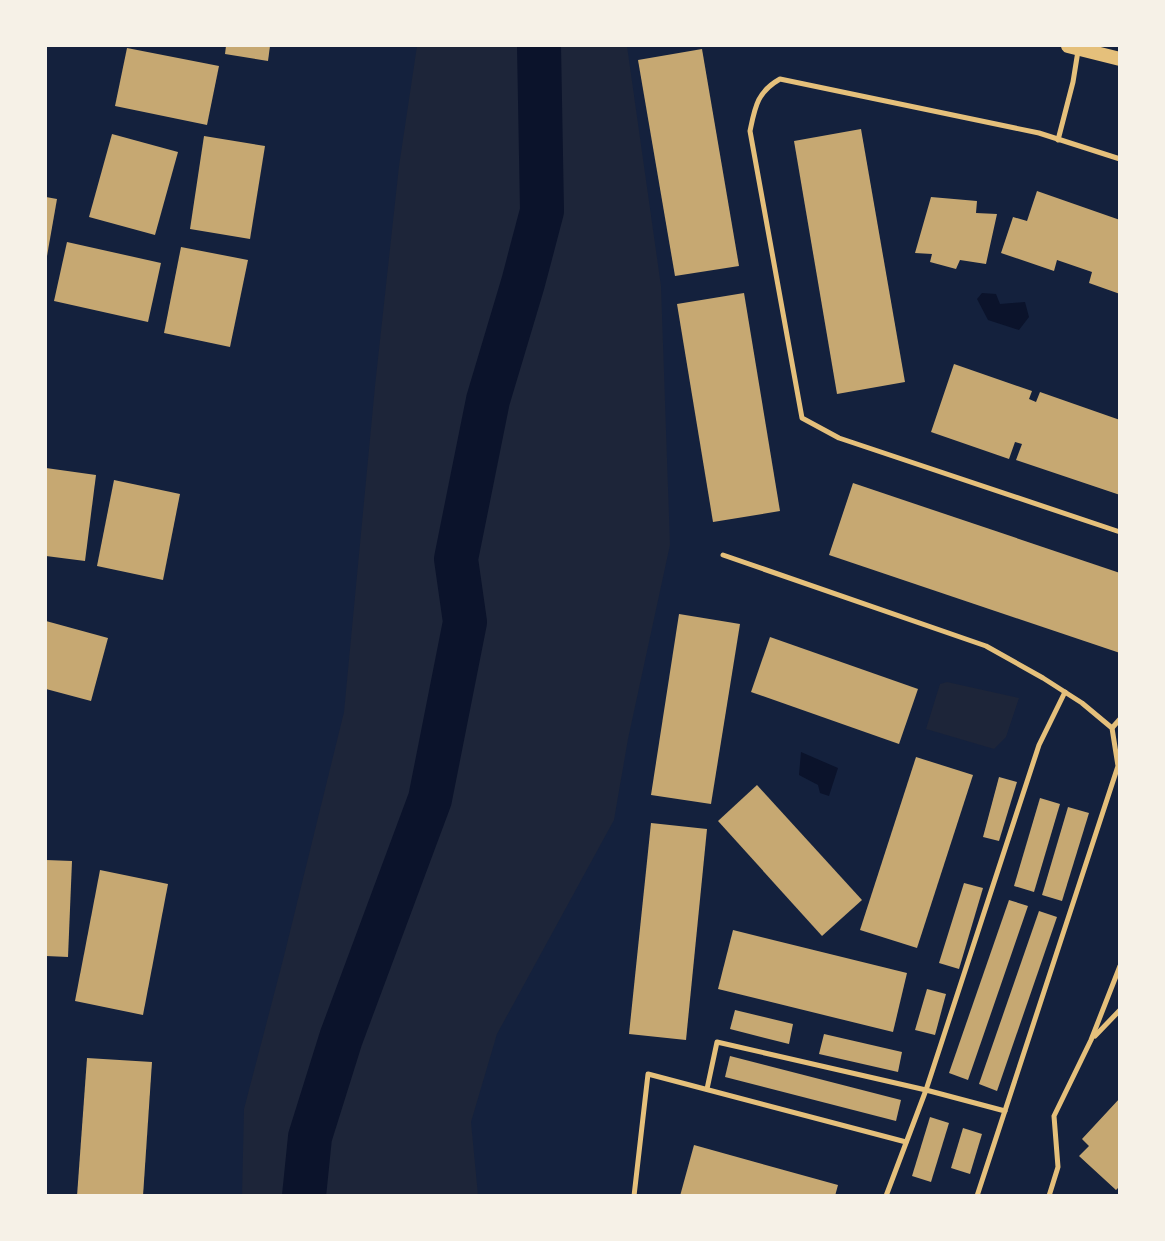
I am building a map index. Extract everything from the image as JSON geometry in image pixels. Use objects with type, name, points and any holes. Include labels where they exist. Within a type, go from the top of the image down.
[{"type":"main road","points":[[1073,47],[1119,59]]},
{"type":"lane","points":[[1058,140],[1073,82],[1073,47]]},
{"type":"lane","points":[[1119,159],[1039,133],[780,79],[766,86],[755,107],[750,131],[802,418],[839,438],[1119,532]]},
{"type":"lane","points":[[723,555],[986,646],[1082,703],[1112,728],[1118,766],[977,1195]]},
{"type":"lane","points":[[886,1195],[926,1090],[1040,745],[1065,692]]},
{"type":"lane","points":[[1112,728],[1119,719]]},
{"type":"lane","points":[[1049,1195],[1058,1167],[1054,1116],[1091,1040],[1119,966]]},
{"type":"lane","points":[[1091,1040],[1119,1010]]},
{"type":"lane","points":[[707,1089],[717,1042],[1005,1111]]},
{"type":"lane","points":[[634,1195],[648,1074],[906,1142]]},
{"type":"shaded area","points":[[417,46],[627,46],[661,286],[670,545],[628,739],[614,820],[497,1034],[471,1122],[478,1195],[242,1195],[244,1109],[344,712],[399,166]]},
{"type":"shaded area","points":[[982,293],[996,294],[1000,304],[1025,302],[1029,317],[1019,330],[988,320],[977,299]]},
{"type":"shaded area","points":[[947,682],[1019,698],[1006,737],[994,749],[926,729],[940,684]]},
{"type":"shaded area","points":[[801,752],[838,768],[829,796],[820,793],[818,785],[799,775]]},
{"type":"building","points":[[226,46],[270,46],[268,61],[225,54]]},
{"type":"building","points":[[127,48],[219,66],[207,125],[115,106]]},
{"type":"building","points":[[702,49],[739,266],[675,276],[638,60]]},
{"type":"building","points":[[861,129],[905,382],[837,394],[794,141]]},
{"type":"building","points":[[112,134],[178,152],[155,235],[89,217]]},
{"type":"building","points":[[204,136],[265,146],[250,239],[190,229]]},
{"type":"building","points":[[1037,191],[1120,220],[1120,294],[1089,283],[1092,272],[1057,260],[1054,271],[1001,253],[1013,217],[1027,221]]},
{"type":"building","points":[[46,197],[57,199],[47,256],[46,255]]},
{"type":"building","points":[[931,197],[977,201],[976,213],[997,214],[986,264],[960,260],[956,269],[930,262],[932,254],[915,253]]},
{"type":"building","points":[[67,242],[161,263],[148,322],[54,301]]},
{"type":"building","points":[[181,247],[248,260],[230,347],[164,333]]},
{"type":"building","points":[[744,293],[780,511],[713,522],[677,304]]},
{"type":"building","points":[[954,364],[1032,391],[1029,399],[1036,402],[1040,392],[1120,420],[1120,495],[1016,460],[1022,444],[1015,442],[1009,459],[931,432]]},
{"type":"building","points":[[46,468],[96,475],[85,561],[46,556]]},
{"type":"building","points":[[114,480],[180,494],[163,580],[97,566]]},
{"type":"building","points":[[853,483],[1120,573],[1120,653],[829,555]]},
{"type":"building","points":[[679,614],[740,624],[711,804],[651,795]]},
{"type":"building","points":[[46,621],[108,638],[91,701],[46,689]]},
{"type":"building","points":[[770,637],[918,689],[899,744],[751,692]]},
{"type":"building","points":[[916,757],[973,775],[917,948],[860,930]]},
{"type":"building","points":[[999,777],[1017,782],[999,841],[983,837]]},
{"type":"building","points":[[757,785],[862,900],[822,936],[718,821]]},
{"type":"building","points":[[1040,798],[1060,804],[1034,892],[1014,886]]},
{"type":"building","points":[[1068,807],[1089,813],[1062,901],[1042,895]]},
{"type":"building","points":[[651,823],[707,829],[686,1040],[629,1034]]},
{"type":"building","points":[[46,860],[72,861],[68,957],[46,956]]},
{"type":"building","points":[[100,870],[168,884],[143,1015],[75,1001]]},
{"type":"building","points":[[964,883],[983,888],[959,969],[939,963]]},
{"type":"building","points":[[1009,900],[1028,906],[968,1080],[949,1073]]},
{"type":"building","points":[[1039,911],[1057,917],[997,1091],[979,1084]]},
{"type":"building","points":[[733,930],[907,973],[893,1032],[718,989]]},
{"type":"building","points":[[927,989],[946,994],[935,1035],[915,1030]]},
{"type":"building","points":[[735,1010],[793,1024],[789,1044],[730,1029]]},
{"type":"building","points":[[824,1034],[902,1052],[898,1072],[819,1054]]},
{"type":"building","points":[[730,1056],[901,1100],[896,1121],[725,1077]]},
{"type":"building","points":[[87,1058],[152,1062],[143,1196],[77,1196]]},
{"type":"building","points":[[1120,1098],[1120,1186],[1116,1190],[1079,1156],[1089,1146],[1082,1139]]},
{"type":"building","points":[[930,1117],[949,1123],[931,1182],[912,1176]]},
{"type":"building","points":[[963,1128],[982,1134],[970,1174],[951,1168]]},
{"type":"building","points":[[694,1145],[838,1185],[835,1196],[680,1196]]},
{"type":"waterway","points":[[304,1196],[310,1137],[341,1038],[430,799],[465,622],[456,559],[488,400],[542,211],[539,46]]}]
